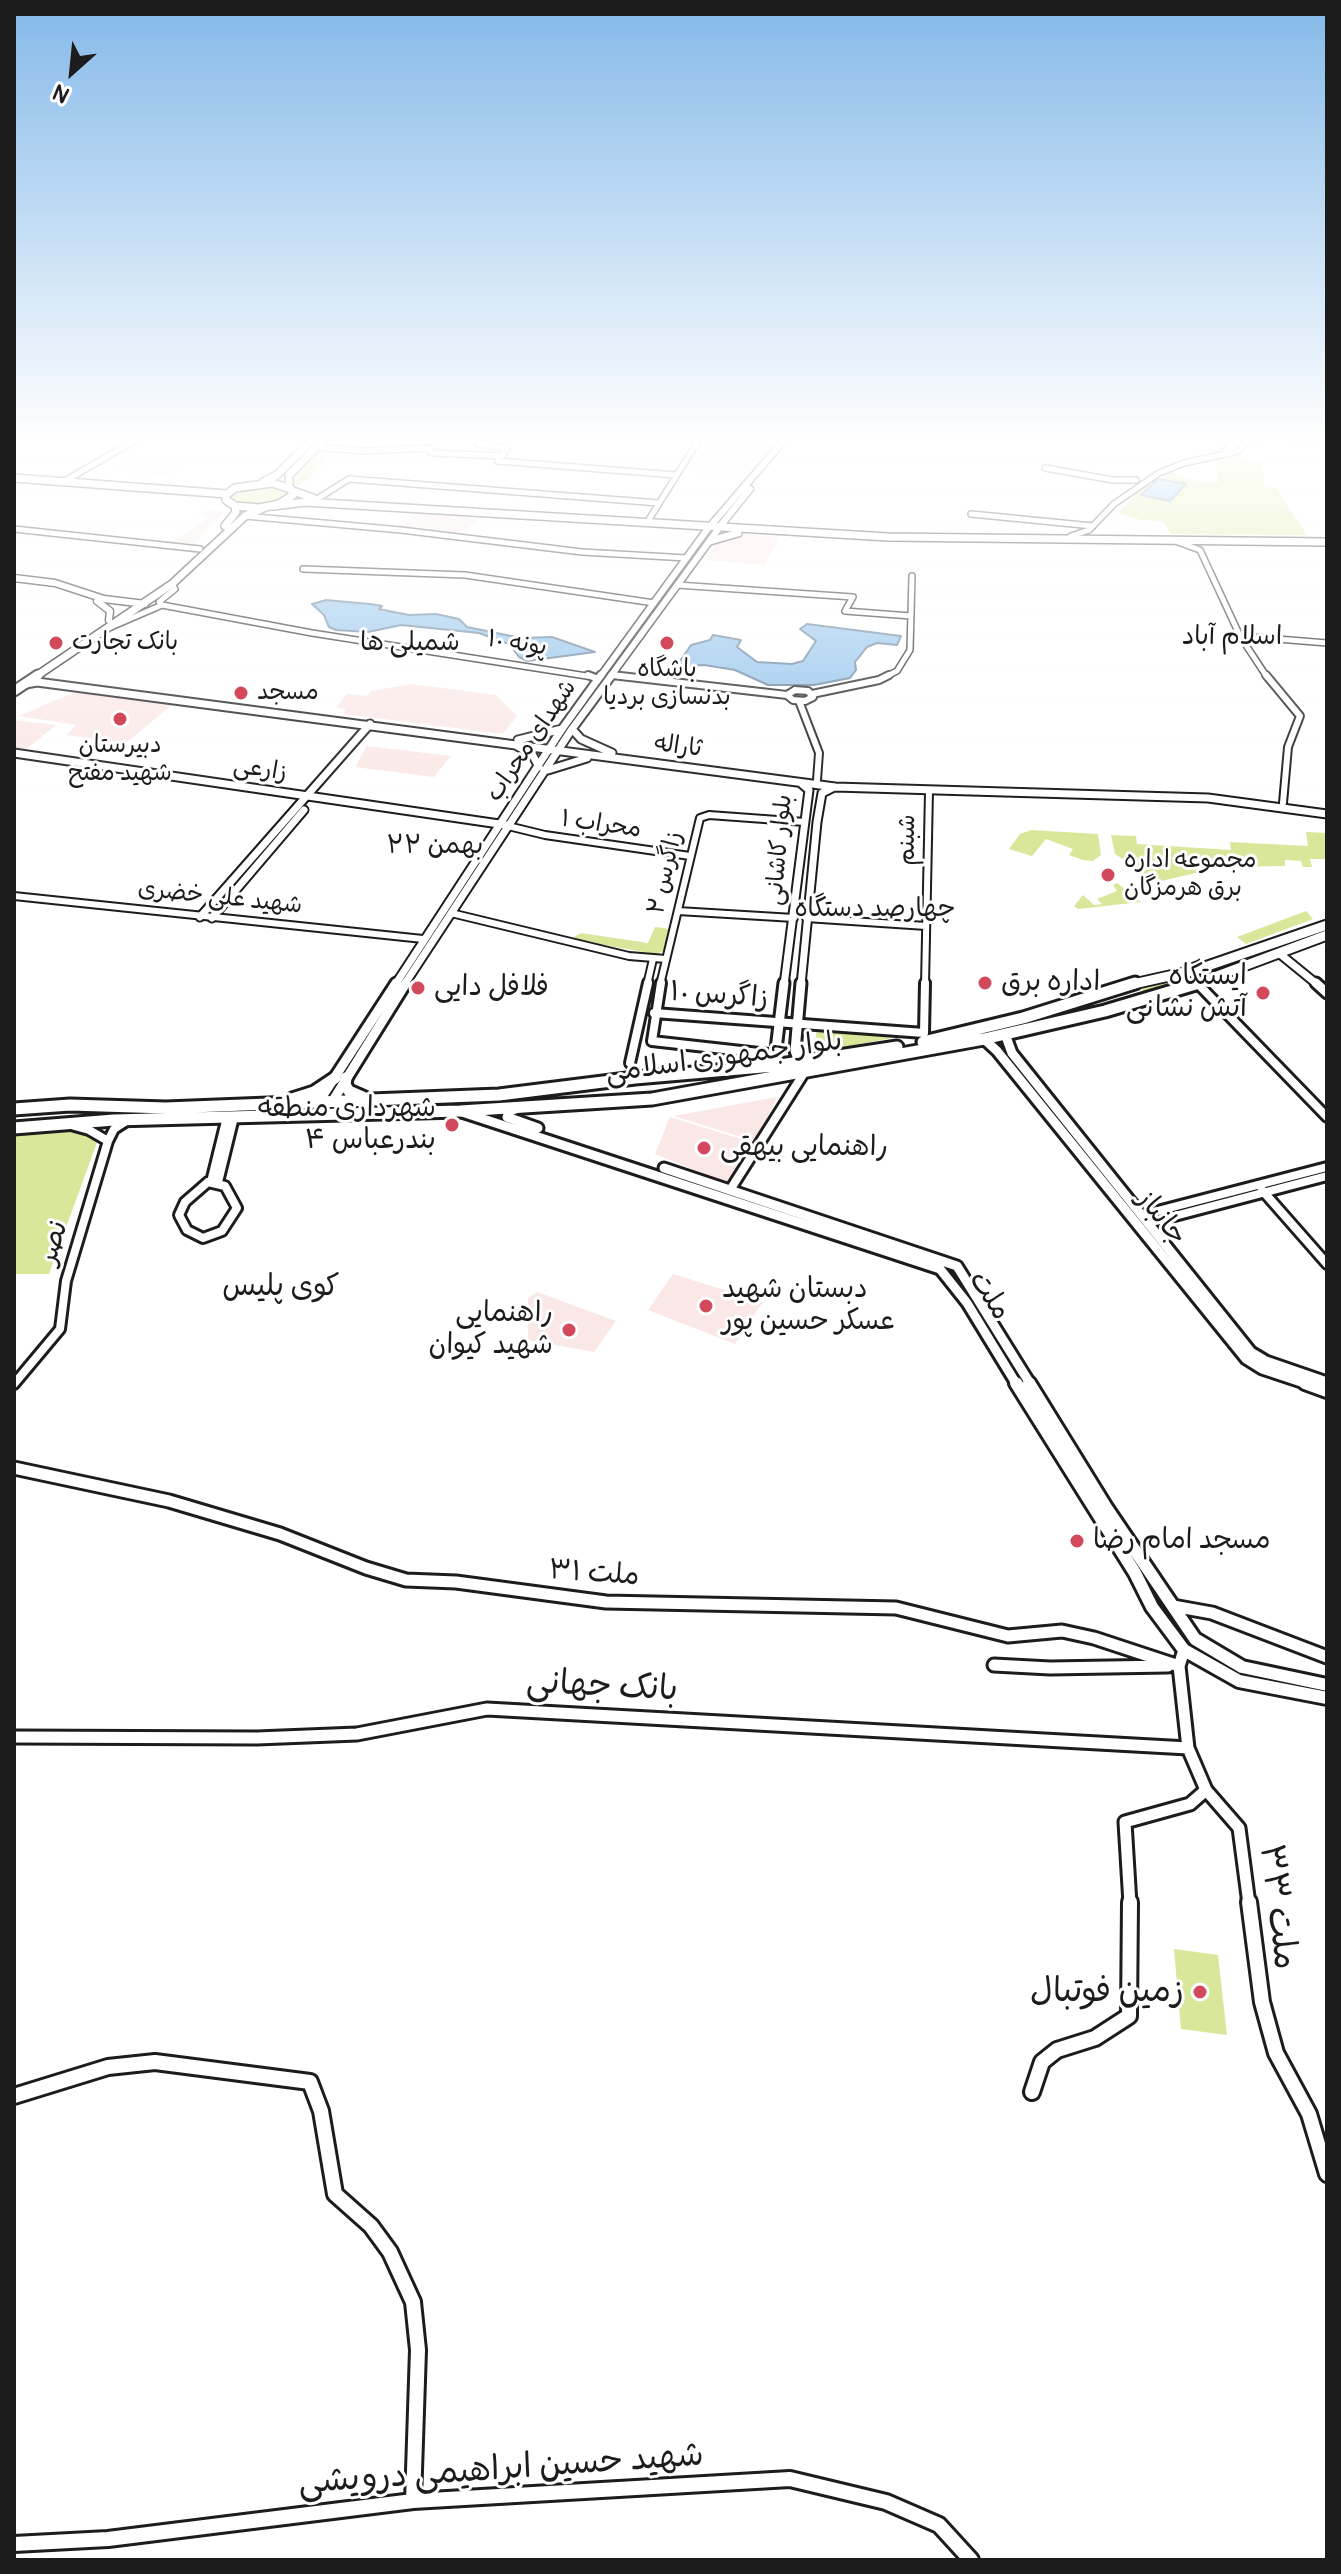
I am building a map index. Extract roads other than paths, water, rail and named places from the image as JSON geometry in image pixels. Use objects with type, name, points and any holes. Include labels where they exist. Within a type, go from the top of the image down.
[{"type":"main road","points":[[14,691],[41,677],[164,582],[190,558]]},
{"type":"main road","points":[[14,683],[145,604],[200,558]]},
{"type":"main road","name":"شهدای محراب","points":[[328,1099],[423,939],[572,729],[687,558]]},
{"type":"main road","name":"شهدای محراب","points":[[556,748],[562,729],[598,679],[609,672],[677,585],[694,558]]},
{"type":"main road","points":[[14,579],[55,583],[104,599],[145,604]]},
{"type":"main road","points":[[14,579],[48,585],[93,599],[110,611],[110,623]]},
{"type":"main road","name":"ثاراله","points":[[41,677],[372,724],[612,753],[835,787],[929,791],[1208,793],[1327,812]]},
{"type":"main road","points":[[212,918],[372,724]]},
{"type":"main road","points":[[516,743],[562,729]]},
{"type":"main road","points":[[572,729],[581,739],[612,753]]},
{"type":"main road","points":[[516,743],[532,754],[543,768],[597,756]]},
{"type":"main road","name":"ثاراله","points":[[556,748],[597,756],[847,783],[1132,793],[1327,812]]},
{"type":"main road","name":"زارعی","points":[[14,756],[502,825]]},
{"type":"main road","name":"بلوار کاشانی","points":[[775,1060],[809,790],[800,783]]},
{"type":"main road","name":"بلوار کاشانی","points":[[800,1063],[797,1024],[822,793],[835,787]]},
{"type":"main road","points":[[809,790],[822,793]]},
{"type":"main road","points":[[200,917],[254,854],[309,799]]},
{"type":"main road","name":"شهدای محراب","points":[[340,1078],[451,913],[502,825]]},
{"type":"main road","points":[[254,854],[265,856]]},
{"type":"main road","points":[[794,915],[807,916]]},
{"type":"main road","name":"بلوار جمهوری اسلامی","points":[[14,1128],[130,1119],[460,1111],[630,1100],[733,1085],[800,1063],[936,1039],[1023,1018],[1128,985],[1196,970],[1327,925]]},
{"type":"main road","name":"بلوار جمهوری اسلامی","points":[[14,1111],[70,1105],[166,1108],[272,1105],[328,1099],[499,1095],[775,1060],[800,1063],[984,1039],[1160,996],[1327,935]]},
{"type":"main road","points":[[1285,952],[1327,985]]},
{"type":"main road","points":[[1298,963],[1327,993]]},
{"type":"main road","points":[[1128,985],[1134,995],[1160,996]]},
{"type":"main road","points":[[1098,995],[1124,998],[1131,1004]]},
{"type":"main road","points":[[924,1033],[936,1039]]},
{"type":"main road","name":"جانباز","points":[[1005,1034],[1012,1053],[1237,1343],[1246,1359],[1262,1369],[1327,1391]]},
{"type":"main road","name":"جانباز","points":[[984,1039],[1139,1220]]},
{"type":"main road","points":[[657,1077],[649,1087],[660,1091],[733,1085]]},
{"type":"main road","points":[[272,1105],[314,1092],[340,1078],[349,1091],[372,1100]]},
{"type":"main road","points":[[582,1084],[625,1087],[632,1094],[630,1100]]},
{"type":"main road","points":[[70,1105],[59,1111],[57,1117],[86,1121]]},
{"type":"main road","points":[[510,1122],[507,1117],[510,1111],[529,1105]]},
{"type":"main road","points":[[14,1111],[33,1114],[38,1118],[35,1122],[14,1128]]},
{"type":"main road","name":"ملت","points":[[460,1111],[510,1122],[730,1190],[947,1260],[957,1266],[1152,1607],[1184,1650],[1239,1681],[1327,1698]]},
{"type":"main road","name":"ملت","points":[[510,1122],[940,1269],[967,1303],[1066,1456],[1195,1639],[1242,1667],[1327,1685]]},
{"type":"main road","points":[[967,1303],[979,1301]]},
{"type":"main road","name":"جانباز","points":[[1237,1343],[1260,1358],[1327,1382]]},
{"type":"main road","points":[[1135,1573],[1149,1570]]},
{"type":"street","points":[[1204,558],[1240,636],[1271,683],[1300,716],[1288,747],[1283,803]]},
{"type":"street","points":[[303,569],[465,575],[654,603]]},
{"type":"street","points":[[787,695],[798,690],[812,694],[879,680],[897,671],[910,650],[912,576]]},
{"type":"street","points":[[110,623],[162,605],[159,602],[176,587],[172,584]]},
{"type":"street","points":[[677,585],[853,597],[845,611],[911,616]]},
{"type":"street","name":"پونه ۱۰","points":[[162,605],[303,632],[583,673]]},
{"type":"street","points":[[1240,636],[1327,643]]},
{"type":"street","points":[[583,673],[609,672],[787,695],[799,701],[810,699],[812,694]]},
{"type":"street","points":[[583,673],[598,679]]},
{"type":"street","points":[[799,701],[819,753],[817,780]]},
{"type":"street","name":"شبنم","points":[[924,1033],[929,791]]},
{"type":"street","name":"زاگرس ۲","points":[[775,1060],[652,1041],[654,1013],[698,823],[703,816],[805,822]]},
{"type":"street","name":"محراب ۱","points":[[502,825],[545,835],[690,856]]},
{"type":"street","name":"شهید علی خضری","points":[[14,896],[423,939]]},
{"type":"street","points":[[678,908],[794,915]]},
{"type":"street","points":[[451,913],[629,956],[666,959]]},
{"type":"street","points":[[807,916],[926,923]]},
{"type":"street","points":[[630,1063],[653,959]]},
{"type":"street","points":[[1198,984],[1327,1117]]},
{"type":"street","name":"زاگرس ۱۰","points":[[654,1013],[924,1033]]},
{"type":"street","points":[[730,1190],[764,1137],[800,1063]]},
{"type":"street","points":[[214,1182],[225,1186],[237,1208],[222,1231],[203,1238],[182,1224],[180,1209],[214,1182],[231,1117]]},
{"type":"street","points":[[65,1124],[89,1130],[108,1141],[114,1129],[130,1119]]},
{"type":"street","name":"نصر","points":[[14,1384],[60,1329],[66,1281],[108,1141]]},
{"type":"street","points":[[1261,1189],[1327,1167]]},
{"type":"street","points":[[1139,1220],[1327,1176]]},
{"type":"street","points":[[1261,1189],[1327,1264]]},
{"type":"street","name":"ملت ۳۱","points":[[14,1468],[169,1501],[280,1534],[366,1568],[406,1580],[456,1582],[606,1602],[896,1608],[1008,1636],[1062,1631],[1094,1638],[1179,1666]]},
{"type":"street","points":[[1173,1606],[1212,1613],[1327,1657]]},
{"type":"street","name":"ملت ۳۳","points":[[1184,1650],[1179,1666],[1188,1748],[1206,1790],[1239,1828],[1262,2002],[1276,2053],[1309,2114],[1327,2174]]},
{"type":"street","points":[[994,1665],[1050,1668],[1179,1666]]},
{"type":"street","name":"بانک جهانی","points":[[14,1737],[257,1738],[357,1734],[487,1709],[1188,1748]]},
{"type":"street","points":[[1032,2092],[1042,2062],[1057,2050],[1095,2038],[1129,2016],[1130,1900],[1125,1822],[1190,1804],[1206,1790]]},
{"type":"street","points":[[14,2096],[108,2067],[155,2062],[310,2082],[321,2111],[335,2194],[371,2226],[390,2252],[413,2302],[418,2350],[413,2501]]},
{"type":"street","name":"شهید حسین ابراهیمی درویشی","points":[[14,2544],[108,2539],[413,2501],[790,2479],[886,2502],[939,2525],[971,2560]]},
{"type":"water","points":[[326,600],[382,606],[379,609],[409,615],[436,614],[459,619],[467,627],[521,638],[552,637],[595,652],[527,661],[519,657],[509,644],[479,633],[401,625],[368,632],[336,630],[329,627],[324,615],[312,604]]},
{"type":"water","points":[[807,624],[901,636],[897,645],[877,643],[867,647],[855,662],[856,670],[850,678],[814,685],[768,685],[735,670],[704,665],[676,667],[691,645],[710,640],[713,635],[741,640],[737,647],[757,662],[792,664],[803,661],[816,641],[800,629]]},
{"type":"place","name":"بانک تجارت","points":[[56,643]]},
{"type":"place","name":"باشگاه بدنسازی بردیا","points":[[667,643]]},
{"type":"place","name":"مسجد","points":[[241,693]]},
{"type":"place","name":"دبیرستان شهید مفتح","points":[[120,719]]},
{"type":"place","name":"مجموعه اداره برق هرمزگان","points":[[1108,875]]},
{"type":"place","name":"اداره برق","points":[[985,983]]},
{"type":"place","name":"فلافل دایی","points":[[418,988]]},
{"type":"place","name":"ایستگاه آتش نشانی","points":[[1263,993]]},
{"type":"place","name":"شهرداری منطقه ۴ بندرعباس","points":[[452,1125]]},
{"type":"place","name":"راهنمایی بیهقی","points":[[704,1148]]},
{"type":"place","name":"دبستان شهید عسکر حسین پور","points":[[706,1306]]},
{"type":"place","name":"راهنمایی شهید کیوان","points":[[569,1330]]},
{"type":"place","name":"مسجد امام رضا","points":[[1077,1541]]},
{"type":"place","name":"زمین فوتبال","points":[[1200,1992]]},
{"type":"district","name":"اسلام آباد","points":[[1232,637]]},
{"type":"district","name":"شمیلی ها","points":[[410,643]]},
{"type":"district","name":"۲۲ بهمن","points":[[435,846]]},
{"type":"district","name":"چهارصد دستگاه","points":[[875,909]]},
{"type":"district","name":"کوی پلیس","points":[[281,1287]]}]
